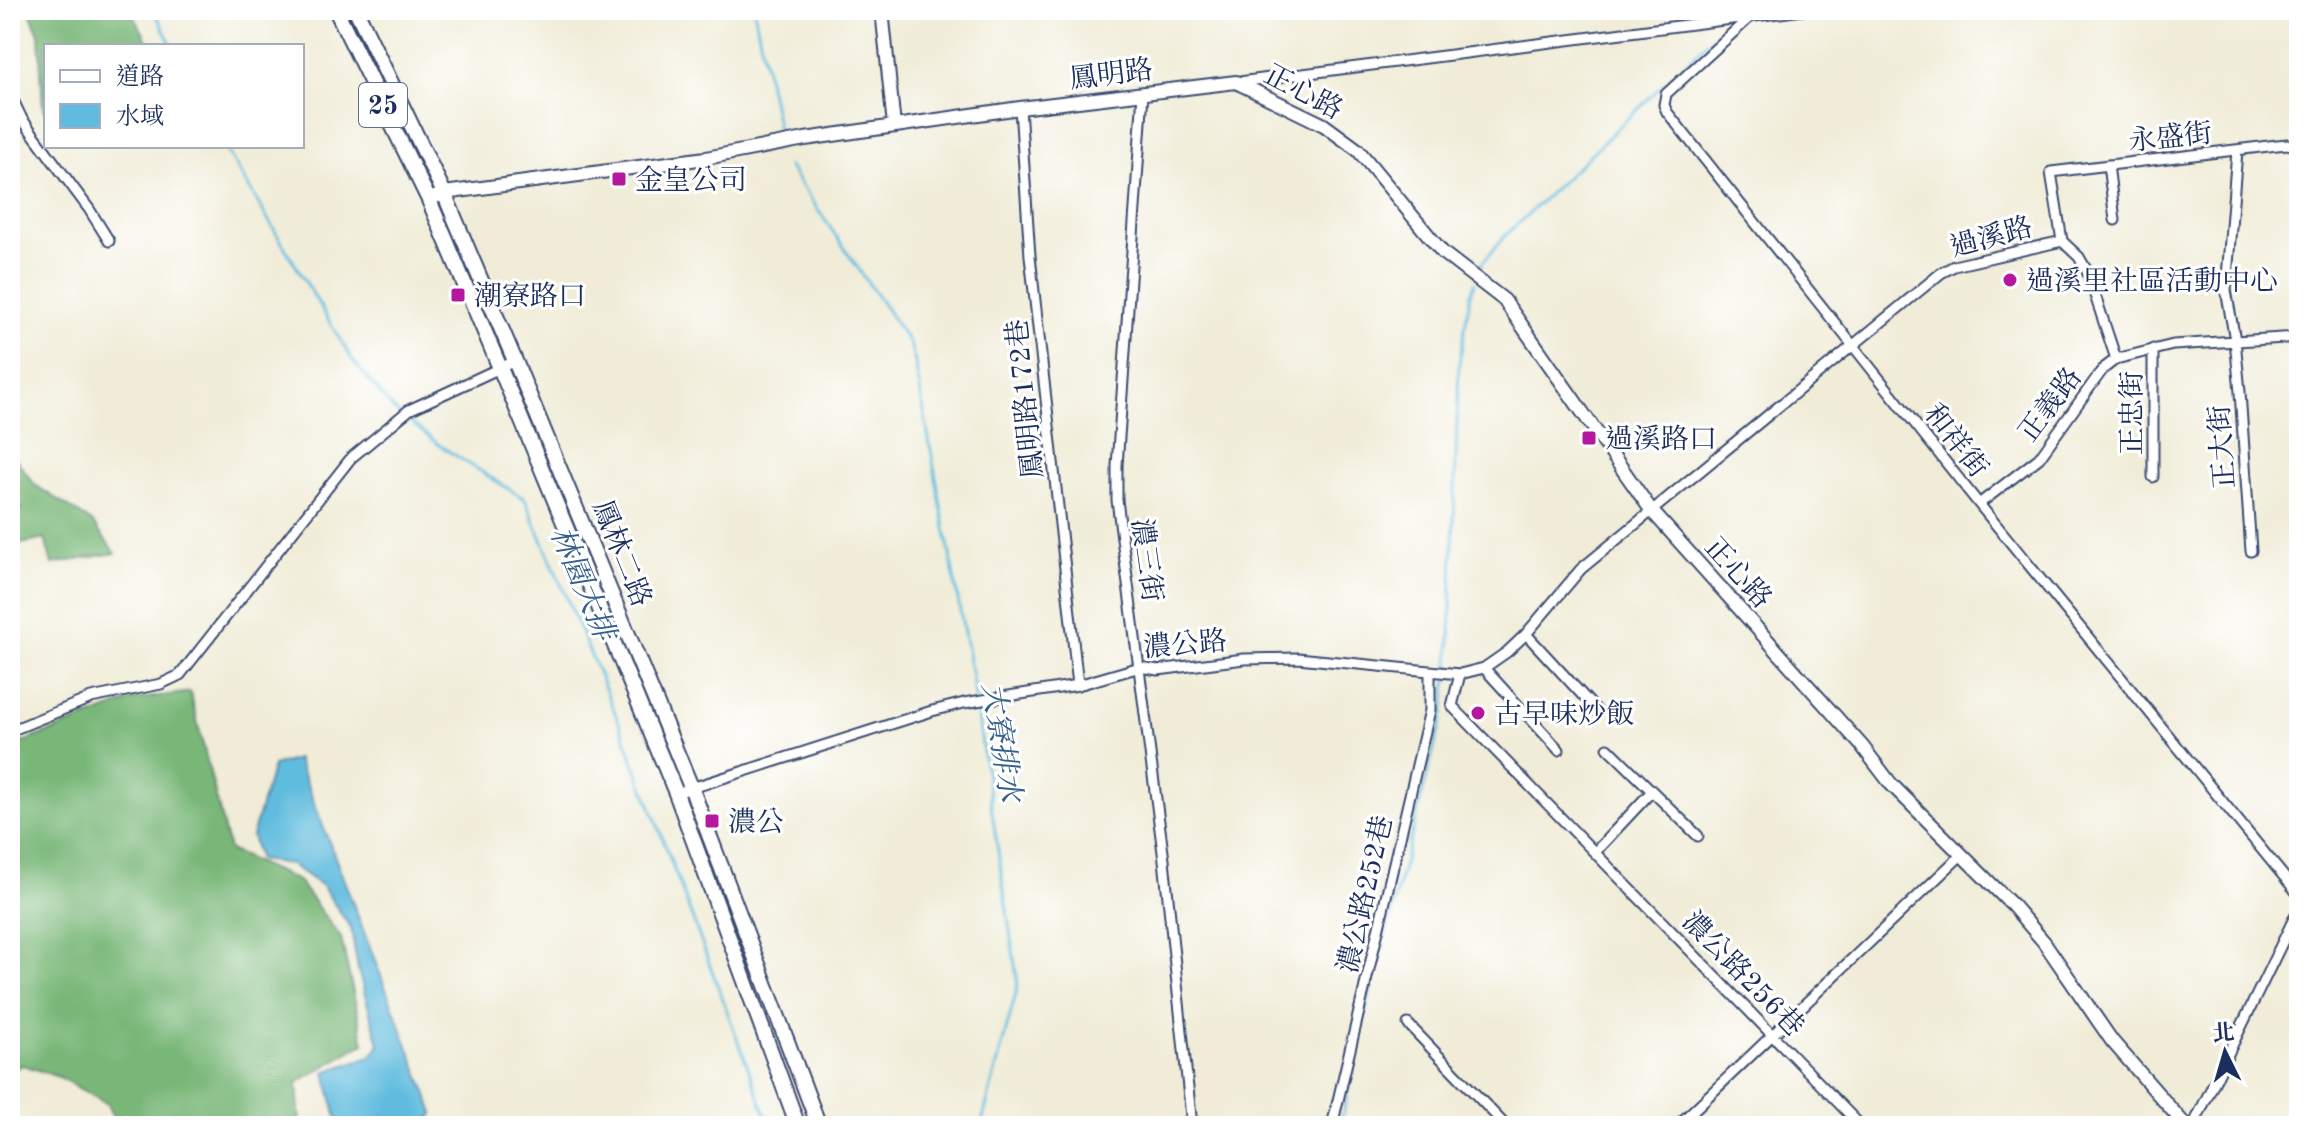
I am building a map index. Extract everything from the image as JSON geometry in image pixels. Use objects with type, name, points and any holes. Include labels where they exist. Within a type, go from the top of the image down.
[{"type":"main road","name":"鳳林二路","points":[[336,10],[429,200],[676,793],[798,1126]]},
{"type":"main road","name":"鳳林二路","points":[[356,10],[444,193],[515,361],[691,787],[819,1126]]},
{"type":"street","points":[[10,19],[11,10]]},
{"type":"street","points":[[882,10],[894,126]]},
{"type":"street","name":"鳳明路","points":[[429,200],[444,193],[706,158],[805,139],[1020,108],[1803,10]]},
{"type":"street","name":"和祥街","points":[[1749,18],[1666,94],[1664,105],[1667,112],[1854,343],[1979,504],[2299,895]]},
{"type":"street","points":[[10,53],[11,96],[22,119],[109,241]]},
{"type":"street","name":"正心路","points":[[1236,82],[1324,125],[1358,150],[1443,253],[1504,300],[1651,510],[1862,746],[1891,784],[2013,906],[2044,942],[2112,1041],[2186,1126]]},
{"type":"street","name":"濃三街","points":[[1143,93],[1117,500],[1164,860],[1192,1126]]},
{"type":"street","name":"鳳明路172巷","points":[[1020,108],[1030,256],[1078,685]]},
{"type":"street","name":"永盛街","points":[[2062,241],[2051,172],[2288,144],[2299,148]]},
{"type":"street","name":"正大街","points":[[2237,151],[2226,290],[2235,340],[2251,551]]},
{"type":"street","name":"永盛街","points":[[2108,165],[2115,220]]},
{"type":"street","name":"過溪路","points":[[1651,510],[1854,343],[1954,266],[2062,241],[2079,257],[2087,271],[2116,359]]},
{"type":"street","points":[[2116,359],[2153,349],[2299,337]]},
{"type":"street","name":"正忠街","points":[[2153,349],[2153,477]]},
{"type":"street","name":"正義路","points":[[1979,504],[2039,458],[2103,369],[2116,359]]},
{"type":"street","points":[[10,731],[91,698],[161,684],[180,675],[351,458],[409,410],[515,361]]},
{"type":"street","name":"濃公路","points":[[676,793],[932,711],[1078,685],[1140,667],[1158,670],[1274,657],[1452,673],[1484,668],[1526,634],[1581,569],[1651,510]]},
{"type":"street","points":[[1526,634],[1597,711]]},
{"type":"street","points":[[1484,668],[1559,750]]},
{"type":"street","name":"濃公路252巷","points":[[1332,1126],[1430,710],[1430,671]]},
{"type":"street","name":"濃公路256巷","points":[[1452,673],[1452,706],[1861,1126]]},
{"type":"street","points":[[1608,748],[1698,836]]},
{"type":"street","points":[[1595,852],[1652,791]]},
{"type":"street","points":[[1677,1126],[1960,856]]},
{"type":"street","points":[[2193,1126],[2299,908]]},
{"type":"street","points":[[1408,1024],[1506,1126]]},
{"type":"green space","points":[[29,10],[131,10],[149,44],[44,44],[44,110],[39,34]]},
{"type":"green space","points":[[10,454],[35,485],[92,522],[115,553],[52,564],[45,539],[10,546],[10,518],[22,509],[10,499]]},
{"type":"green space","points":[[190,692],[229,850],[298,881],[341,938],[364,1043],[297,1083],[300,1126],[117,1126],[107,1104],[59,1077],[23,1065],[10,1070],[10,747],[133,700]]},
{"type":"water","points":[[297,759],[434,1113],[424,1126],[339,1126],[325,1072],[371,1056],[379,1044],[358,970],[351,928],[322,886],[290,864],[259,860],[252,836],[273,766]]},
{"type":"waterway","name":"林園大排","points":[[154,10],[171,44]]},
{"type":"waterway","points":[[754,10],[779,135]]},
{"type":"waterway","points":[[1477,276],[1483,262],[1504,237],[1718,32]]},
{"type":"waterway","name":"林園大排","points":[[225,148],[353,361],[393,409],[442,447],[525,499],[619,722],[770,1126]]},
{"type":"waterway","name":"大寮排水","points":[[788,166],[910,344],[915,362],[971,671],[1018,985],[981,1126]]},
{"type":"waterway","points":[[1449,670],[1459,364],[1475,283]]},
{"type":"waterway","points":[[1340,1126],[1366,1010],[1443,714],[1448,677]]},
{"type":"place","name":"金皇公司","points":[[619,179]]},
{"type":"place","name":"過溪里社區活動中心","points":[[2010,280]]},
{"type":"place","name":"潮寮路口","points":[[458,295]]},
{"type":"place","name":"過溪路口","points":[[1589,438]]},
{"type":"place","name":"古早味炒飯","points":[[1478,713]]},
{"type":"place","name":"濃公","points":[[712,821]]}]
